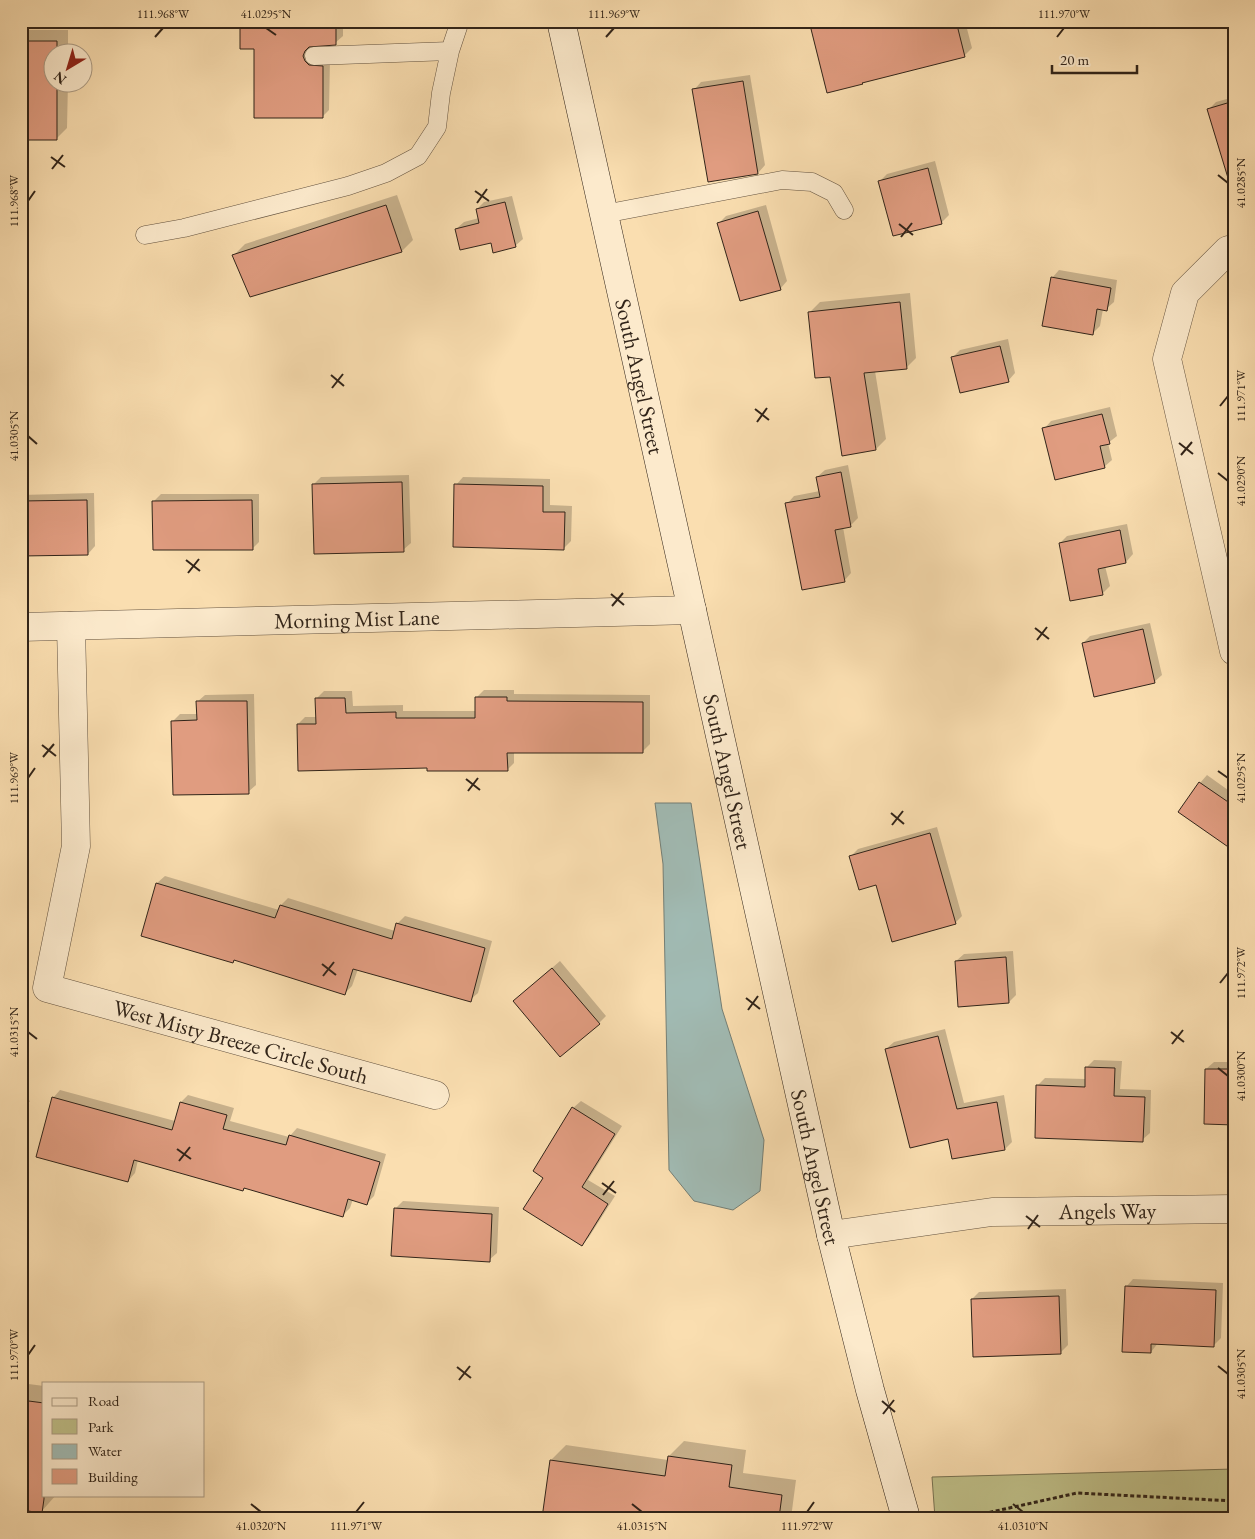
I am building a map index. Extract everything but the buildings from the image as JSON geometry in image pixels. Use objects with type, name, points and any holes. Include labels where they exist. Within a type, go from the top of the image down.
[{"type":"street","name":"South Angel Street","points":[[560,21],[831,1235],[870,1390],[906,1518]]},
{"type":"street","points":[[1234,249],[1228,250],[1185,293],[1167,360],[1234,651]]},
{"type":"street","name":"Morning Mist Lane","points":[[21,627],[692,610]]},
{"type":"street","name":"West Misty Breeze Circle South","points":[[71,626],[76,846],[47,988],[435,1095]]},
{"type":"street","name":"Angels Way","points":[[831,1235],[992,1212],[1234,1209]]},
{"type":"lane","points":[[146,235],[202,224],[348,186],[386,173],[418,156],[437,127],[441,93],[450,50],[460,21]]},
{"type":"lane","points":[[314,56],[450,50]]},
{"type":"lane","points":[[604,214],[782,180],[812,182],[834,194],[844,210]]},
{"type":"path","points":[[964,1518],[1077,1493],[1234,1501]]},
{"type":"green space","points":[[1234,1469],[1234,1518],[935,1518],[932,1477]]},
{"type":"water","points":[[655,803],[691,803],[722,1009],[764,1140],[760,1191],[733,1210],[694,1201],[669,1170],[663,864]]}]
